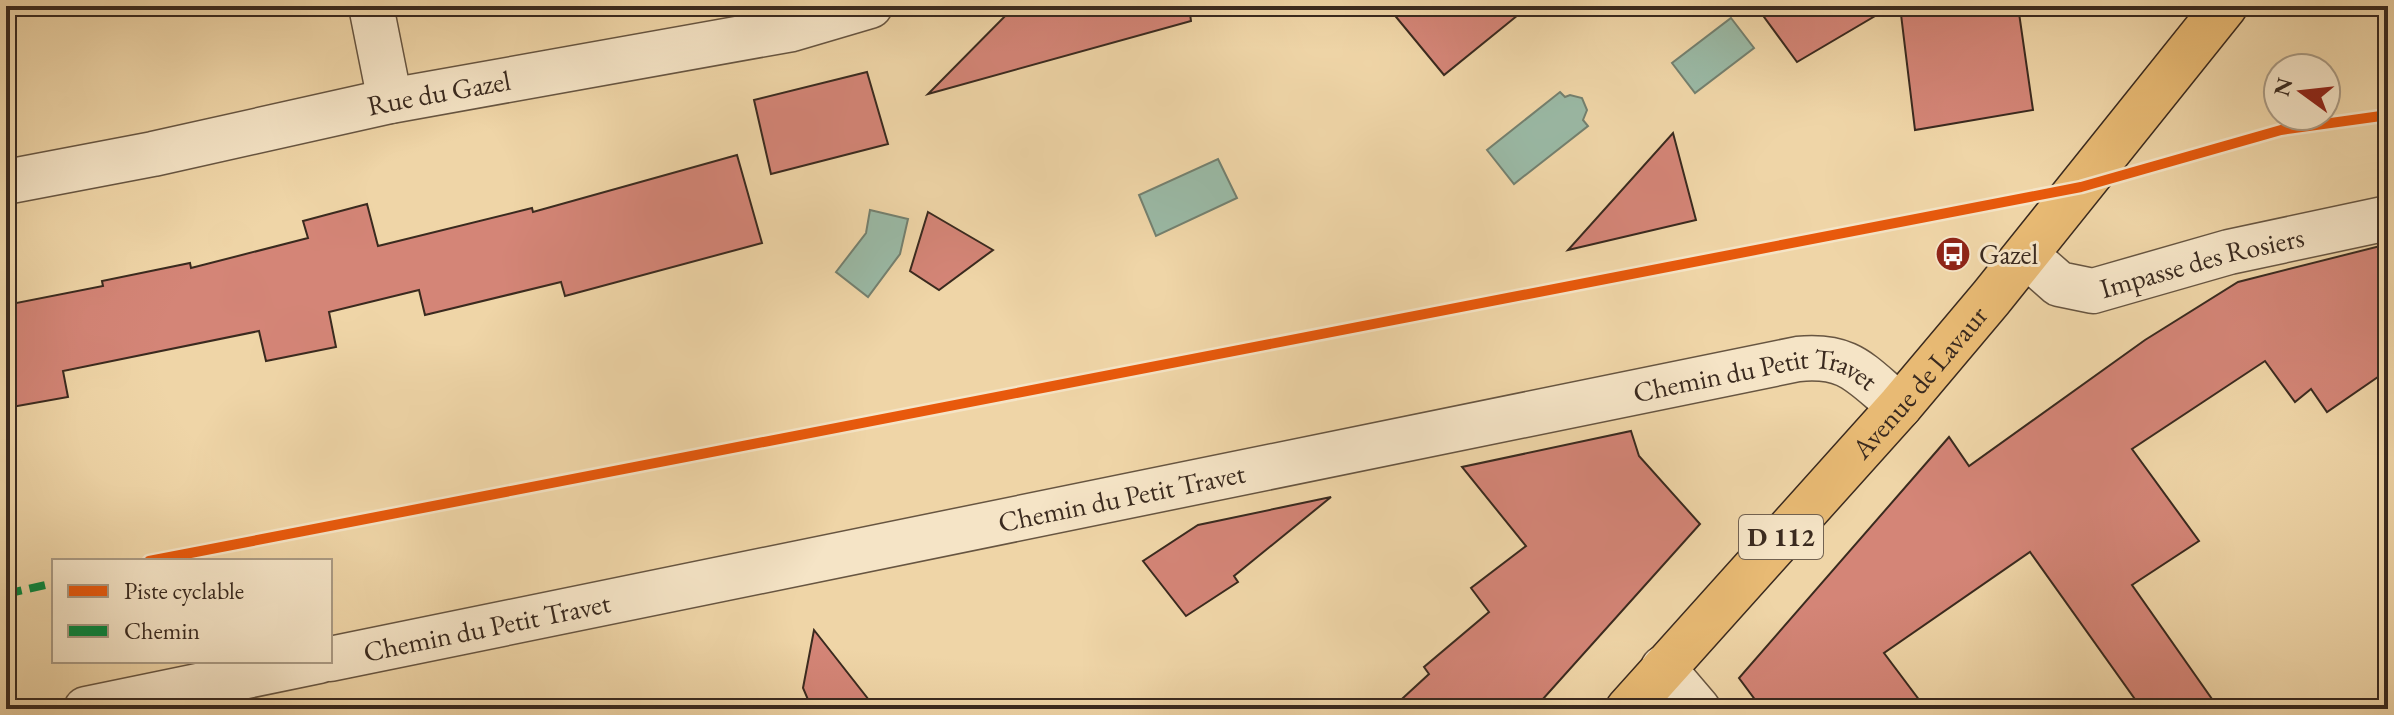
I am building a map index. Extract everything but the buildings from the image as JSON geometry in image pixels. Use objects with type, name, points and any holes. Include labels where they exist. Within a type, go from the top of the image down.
[{"type":"main road","name":"Avenue de Lavaur","points":[[1628,709],[1900,406],[2027,256],[2225,6]]},
{"type":"street","points":[[371,6],[390,101]]},
{"type":"street","name":"Rue du Gazel","points":[[6,182],[153,154],[390,101],[792,29],[870,6]]},
{"type":"street","name":"Impasse des Rosiers","points":[[2027,256],[2059,284],[2093,291],[2229,252],[2388,218]]},
{"type":"street","name":"Chemin du Petit Travet","points":[[332,659],[1798,359],[1820,357],[1840,360],[1900,406]]},
{"type":"street","points":[[86,709],[309,663]]},
{"type":"street","points":[[1663,668],[1698,709]]},
{"type":"shaded area","points":[[1731,18],[1754,48],[1695,93],[1672,63]]},
{"type":"shaded area","points":[[1560,92],[1565,97],[1582,98],[1587,110],[1583,120],[1588,126],[1514,184],[1487,150]]},
{"type":"shaded area","points":[[1218,159],[1237,198],[1156,236],[1139,195]]},
{"type":"shaded area","points":[[870,210],[908,219],[900,254],[868,297],[836,272],[866,233]]},
{"type":"marked path","points":[[6,594],[52,583]]},
{"type":"cycle path","points":[[159,559],[2081,187],[2281,130],[2388,115]]},
{"type":"place","name":"Gazel","points":[[1953,254]]}]
